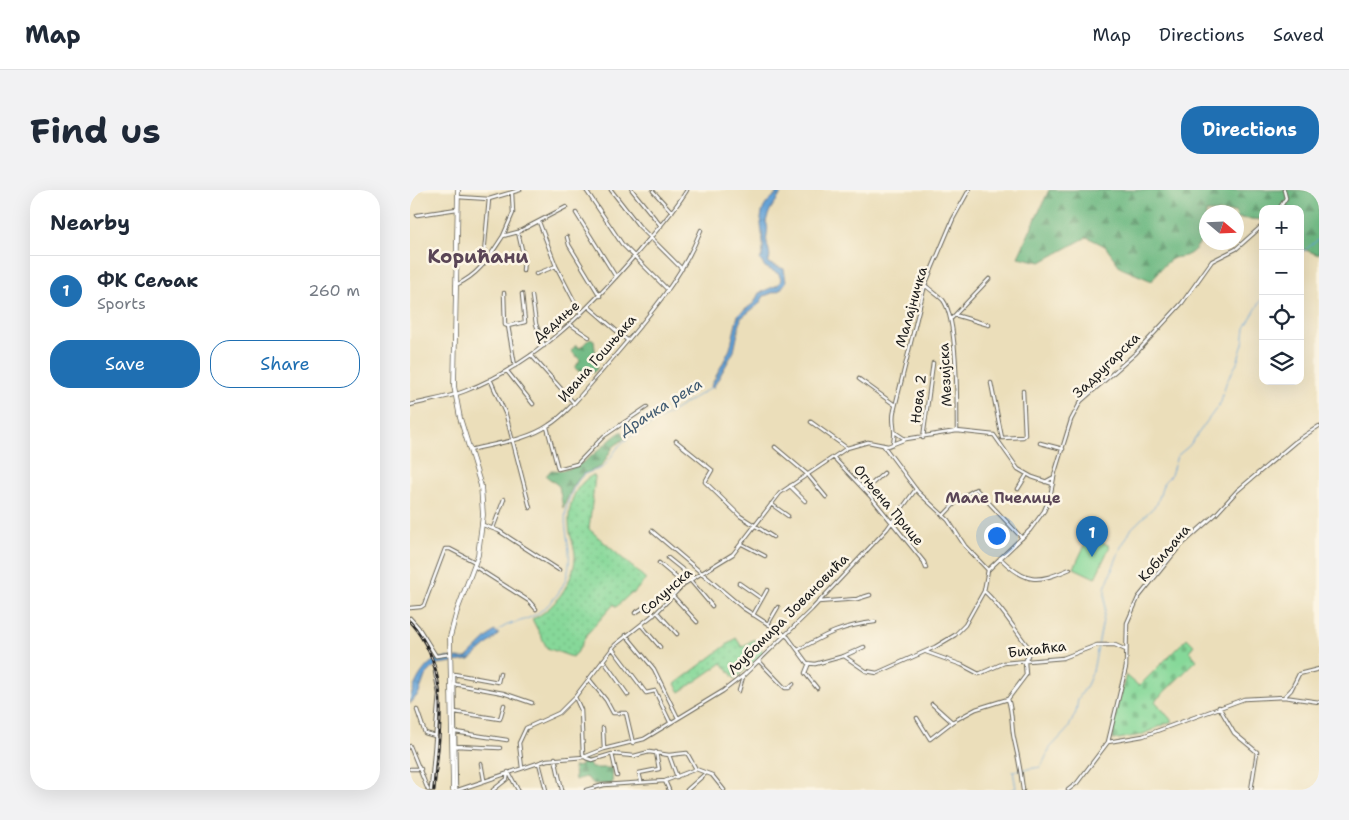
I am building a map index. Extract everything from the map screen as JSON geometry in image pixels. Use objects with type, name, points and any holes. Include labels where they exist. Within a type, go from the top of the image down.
[{"type":"main road","points":[[456,790],[450,655],[454,620],[475,564],[483,525],[480,486],[455,394],[458,190]]},
{"type":"street","points":[[506,190],[506,195]]},
{"type":"street","points":[[458,197],[489,199],[512,194],[520,190]]},
{"type":"street","points":[[586,190],[608,224],[634,258],[668,290]]},
{"type":"street","points":[[611,190],[651,238],[682,269]]},
{"type":"street","points":[[632,190],[661,226]]},
{"type":"street","name":"Дедиње","points":[[410,405],[455,394],[490,379],[507,371],[544,346],[571,325],[600,296],[661,226],[688,190]]},
{"type":"street","name":"Малајничка","points":[[896,433],[892,418],[925,285],[953,219],[969,190]]},
{"type":"street","points":[[1282,205],[1286,198],[1284,190]]},
{"type":"street","points":[[653,191],[672,212]]},
{"type":"street","points":[[456,285],[470,278],[483,266],[503,236],[513,213],[512,194]]},
{"type":"street","points":[[483,266],[489,199]]},
{"type":"street","points":[[503,236],[518,232],[566,207]]},
{"type":"street","points":[[417,214],[458,209]]},
{"type":"street","points":[[576,213],[616,277]]},
{"type":"street","points":[[539,222],[556,266],[581,314]]},
{"type":"street","name":"Задругарска","points":[[988,570],[1038,522],[1044,511],[1053,484],[1071,420],[1081,401],[1136,353],[1182,303],[1212,261],[1240,246],[1259,229]]},
{"type":"street","name":"Ивана Гошњака","points":[[469,450],[528,437],[547,427],[573,402],[668,290],[682,269],[702,230]]},
{"type":"street","points":[[518,232],[524,259],[523,271]]},
{"type":"street","points":[[567,237],[569,245],[600,296]]},
{"type":"street","points":[[536,274],[556,266]]},
{"type":"street","points":[[952,318],[989,280]]},
{"type":"street","name":"Мезијска","points":[[925,285],[943,301],[952,318],[956,374],[957,431]]},
{"type":"street","points":[[504,293],[505,325],[508,326],[515,366]]},
{"type":"street","points":[[508,326],[524,322],[522,294]]},
{"type":"street","points":[[532,296],[536,324],[544,346]]},
{"type":"street","points":[[589,307],[627,340]]},
{"type":"street","points":[[955,315],[989,325]]},
{"type":"street","points":[[571,325],[589,337]]},
{"type":"street","points":[[531,354],[573,402]]},
{"type":"street","name":"Нова 2","points":[[924,438],[932,363]]},
{"type":"street","points":[[507,371],[533,404]]},
{"type":"street","points":[[490,379],[506,415],[514,440],[530,508]]},
{"type":"street","points":[[859,379],[895,405]]},
{"type":"street","points":[[991,383],[995,414],[1002,438],[1022,437],[1025,435],[1023,391]]},
{"type":"street","points":[[547,427],[558,468],[577,464],[604,436],[647,407]]},
{"type":"street","points":[[811,422],[847,448]]},
{"type":"street","name":"Кобиљача","points":[[1108,742],[1126,667],[1127,623],[1138,598],[1178,547],[1261,470],[1295,442],[1319,426]]},
{"type":"street","name":"Солунска","points":[[522,768],[519,743],[525,730],[559,713],[589,679],[612,648],[626,635],[654,615],[684,584],[725,561],[741,544],[771,504],[790,486],[807,474],[847,448],[868,442],[888,446],[906,439],[924,438],[957,431],[994,435],[1002,438]]},
{"type":"street","points":[[893,443],[896,433],[906,439]]},
{"type":"street","points":[[997,437],[1009,459],[1018,469],[1027,475],[1053,484]]},
{"type":"street","points":[[676,441],[712,470],[705,482],[724,503],[773,537]]},
{"type":"street","points":[[1040,443],[1063,449]]},
{"type":"street","points":[[844,656],[866,671],[877,673],[936,647],[955,635],[965,625],[984,591],[988,570],[965,546],[943,516],[916,489],[883,445]]},
{"type":"street","points":[[775,447],[807,474],[826,497]]},
{"type":"street","name":"Огњена Прице","points":[[834,458],[865,490],[924,562],[926,568]]},
{"type":"street","points":[[865,490],[884,473]]},
{"type":"street","points":[[1018,489],[1027,475]]},
{"type":"street","points":[[1045,482],[1054,477]]},
{"type":"street","points":[[790,486],[805,501]]},
{"type":"street","name":"Љубомира Јовановића","points":[[456,790],[555,758],[584,757],[604,749],[647,738],[735,682],[759,661],[818,602],[892,523],[916,489]]},
{"type":"street","points":[[943,516],[959,499],[976,489],[1022,538]]},
{"type":"street","points":[[494,528],[504,499]]},
{"type":"street","points":[[771,504],[788,516]]},
{"type":"street","points":[[483,525],[494,528],[559,570]]},
{"type":"street","points":[[652,531],[753,616],[784,634],[809,663],[815,664],[844,656],[864,647]]},
{"type":"street","points":[[741,544],[765,556]]},
{"type":"street","points":[[410,608],[424,605],[445,549],[450,549],[529,601],[536,609]]},
{"type":"street","points":[[668,558],[693,578]]},
{"type":"street","points":[[1000,558],[1018,576],[1025,578],[1049,578],[1070,568]]},
{"type":"street","points":[[659,563],[684,584]]},
{"type":"street","points":[[690,580],[712,606]]},
{"type":"street","points":[[739,583],[762,599]]},
{"type":"street","points":[[753,616],[767,590]]},
{"type":"street","points":[[917,718],[930,739],[952,722],[983,706],[1008,699],[1026,675],[1025,662],[1030,651],[1007,621],[998,603],[984,591]]},
{"type":"street","points":[[818,602],[856,599],[870,595]]},
{"type":"street","points":[[673,596],[697,622]]},
{"type":"street","points":[[635,613],[646,606],[654,615]]},
{"type":"street","points":[[768,624],[778,607]]},
{"type":"street","points":[[657,612],[677,634]]},
{"type":"street","points":[[410,618],[438,657],[450,655]]},
{"type":"street","points":[[798,650],[834,630],[875,622]]},
{"type":"street","points":[[641,625],[660,647]]},
{"type":"street","points":[[626,635],[654,669],[678,718]]},
{"type":"street","name":"Бихаћка","points":[[924,652],[962,665],[979,674],[1004,663],[1064,658],[1097,644],[1115,645],[1126,650]]},
{"type":"street","points":[[935,655],[936,647]]},
{"type":"street","points":[[612,648],[646,693],[655,691],[670,722]]},
{"type":"street","points":[[603,660],[628,695]]},
{"type":"street","points":[[759,661],[785,688],[789,688],[793,684]]},
{"type":"street","points":[[809,663],[805,673],[817,688]]},
{"type":"street","points":[[1284,697],[1290,692],[1299,674],[1319,669]]},
{"type":"street","points":[[430,790],[439,694],[435,672]]},
{"type":"street","points":[[456,790],[454,674],[498,682],[500,674]]},
{"type":"street","points":[[738,691],[744,675]]},
{"type":"street","points":[[589,679],[606,700],[613,713],[626,713],[633,743]]},
{"type":"street","points":[[735,682],[741,684]]},
{"type":"street","points":[[454,684],[503,693],[532,703]]},
{"type":"street","points":[[574,697],[581,710],[584,757],[592,760],[612,754],[634,756],[656,752],[669,755],[687,753],[696,769],[712,775],[724,790]]},
{"type":"street","points":[[1068,790],[1077,783],[1108,742],[1143,736],[1219,706],[1244,699],[1284,697],[1319,702]]},
{"type":"street","points":[[1008,699],[1013,715],[1014,737],[1020,758],[1023,790]]},
{"type":"street","points":[[932,704],[952,722]]},
{"type":"street","points":[[455,712],[500,719],[504,705]]},
{"type":"street","points":[[1219,706],[1234,733],[1258,752],[1251,790]]},
{"type":"street","points":[[417,710],[425,732],[435,736]]},
{"type":"street","points":[[603,728],[604,749]]},
{"type":"street","points":[[455,732],[507,740]]},
{"type":"street","points":[[410,746],[430,790]]},
{"type":"street","points":[[456,746],[500,748]]},
{"type":"street","points":[[641,782],[639,773],[659,769],[656,752]]},
{"type":"street","points":[[612,754],[617,776]]},
{"type":"street","points":[[669,755],[677,777]]},
{"type":"street","points":[[555,758],[562,790]]},
{"type":"street","points":[[410,761],[416,760]]},
{"type":"street","points":[[481,762],[484,780]]},
{"type":"street","points":[[539,763],[546,790]]},
{"type":"street","points":[[410,769],[421,768]]},
{"type":"street","points":[[586,790],[604,785],[665,781],[696,769]]},
{"type":"street","points":[[508,772],[516,790]]},
{"type":"street","points":[[493,790],[507,778],[508,772]]},
{"type":"street","points":[[687,790],[706,773]]},
{"type":"street","points":[[665,781],[669,790]]},
{"type":"green space","points":[[1049,190],[1319,190],[1319,255],[1304,249],[1304,205],[1259,205],[1259,220],[1244,219],[1244,205],[1199,205],[1199,244],[1191,253],[1167,262],[1152,281],[1121,268],[1105,246],[1087,237],[1041,262],[1018,257]]},
{"type":"green space","points":[[590,338],[594,340],[597,369],[593,373],[590,369],[582,374],[575,368],[580,360],[571,351],[576,345],[580,348]]},
{"type":"green space","points":[[622,431],[625,438],[613,447],[602,466],[582,475],[573,486],[563,508],[559,486],[546,476],[551,470],[572,468],[581,463]]},
{"type":"green space","points":[[593,475],[595,477],[589,529],[646,579],[633,594],[631,593],[616,607],[614,604],[587,634],[577,653],[572,657],[547,648],[532,619],[555,603],[571,577],[575,555],[569,524],[570,507],[580,485]]},
{"type":"green space","points":[[1089,536],[1110,546],[1095,578],[1074,568]]},
{"type":"green space","points":[[736,638],[742,647],[754,639],[764,653],[735,679],[722,663],[680,692],[675,684]]},
{"type":"green space","points":[[1187,638],[1194,645],[1189,651],[1197,660],[1155,701],[1172,721],[1141,735],[1113,740],[1114,719],[1126,675],[1139,686]]},
{"type":"green space","points":[[582,761],[588,761],[591,768],[613,768],[612,784],[594,784],[586,777],[575,780],[574,767],[581,766]]},
{"type":"water","points":[[776,190],[782,190],[766,222],[770,255],[768,263],[784,269],[786,282],[780,290],[764,296],[759,304],[741,318],[734,351],[713,388],[711,386],[730,349],[738,315],[754,303],[759,293],[778,285],[781,280],[779,274],[765,267],[760,260],[763,252],[761,218],[767,202],[776,195]]},
{"type":"water","points":[[494,631],[499,634],[470,660],[437,664],[425,676],[419,693],[410,704],[412,692],[418,679],[430,663],[442,658],[466,658]]},
{"type":"waterway","points":[[1304,251],[1319,239]]},
{"type":"waterway","points":[[1011,790],[1016,788],[1013,771],[1041,767],[1050,748],[1068,729],[1076,712],[1078,699],[1093,671],[1105,610],[1105,588],[1121,547],[1132,528],[1157,504],[1164,482],[1171,475],[1177,456],[1189,446],[1221,402],[1226,383],[1237,363],[1243,344],[1245,328],[1259,304]]},
{"type":"waterway","name":"Драчка река","points":[[497,632],[506,625],[524,620],[539,612],[559,592],[566,579],[569,567],[565,522],[566,511],[569,499],[580,478],[604,466],[624,441],[712,387]]},
{"type":"railway","points":[[410,622],[424,641],[433,660],[438,681],[440,724],[434,790]]},
{"type":"place","name":"ФК Сељак","points":[[1092,557]]},
{"type":"district","name":"Корићани","points":[[478,256]]},
{"type":"district","name":"Мале Пчелице","points":[[1003,498]]}]
